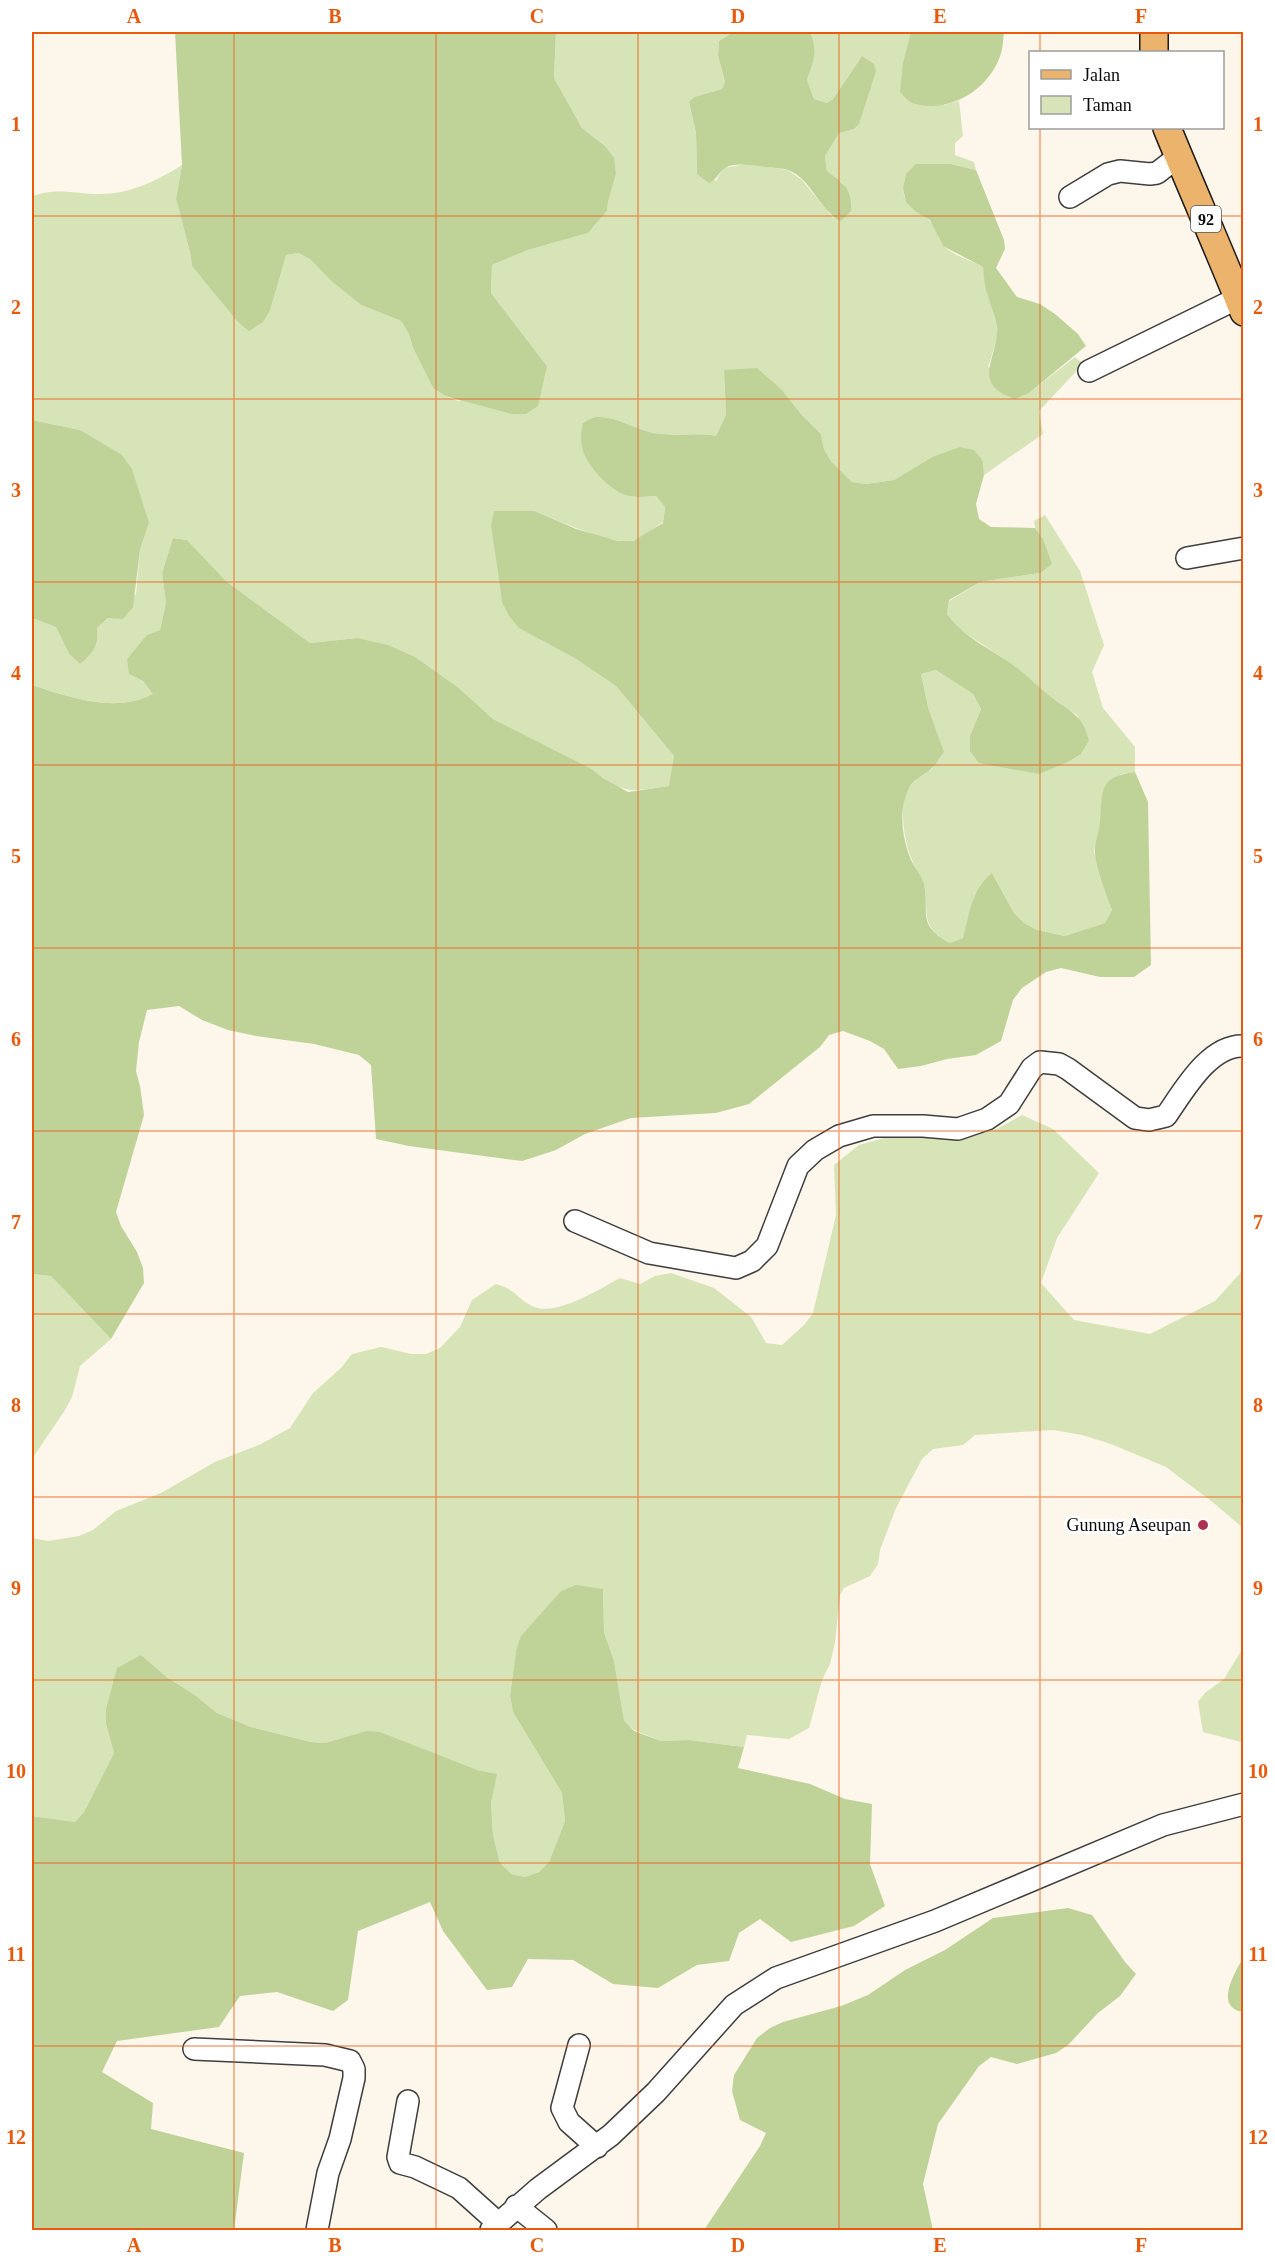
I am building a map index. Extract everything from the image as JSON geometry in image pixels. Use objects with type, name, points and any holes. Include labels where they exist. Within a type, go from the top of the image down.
[{"type":"main road","points":[[1154,32],[1154,51]]},
{"type":"main road","name":"92","points":[[1167,129],[1241,305]]},
{"type":"street","points":[[1070,197],[1108,174],[1120,171],[1150,174],[1157,172],[1179,156]]},
{"type":"street","points":[[1089,371],[1241,305]]},
{"type":"street","points":[[1187,558],[1244,548]]},
{"type":"street","points":[[575,1221],[649,1253],[736,1268],[752,1261],[767,1246],[798,1166],[815,1150],[839,1136],[873,1126],[958,1129],[987,1119],[1009,1104],[1032,1068],[1040,1062],[1059,1064],[1135,1118],[1149,1120],[1166,1116],[1204,1063],[1234,1045],[1244,1046]]},
{"type":"street","points":[[408,2101],[398,2157],[400,2163],[415,2167],[459,2188],[494,2227],[516,2206],[559,2172],[597,2147],[656,2092],[734,2005],[776,1978],[935,1921],[1163,1825],[1244,1804]]},
{"type":"street","points":[[579,2045],[562,2108],[568,2122],[597,2147]]},
{"type":"street","points":[[194,2049],[325,2055],[350,2061],[354,2069],[354,2078],[340,2139],[328,2173],[317,2230]]},
{"type":"street","points":[[516,2206],[546,2230]]},
{"type":"green space","points":[[175,32],[556,32],[554,78],[582,128],[605,146],[614,158],[616,174],[607,211],[588,233],[528,250],[492,265],[491,293],[547,366],[538,406],[526,414],[512,414],[445,396],[433,388],[401,321],[361,305],[331,281],[311,260],[299,253],[286,255],[270,310],[263,322],[249,331],[238,322],[192,266],[176,199],[182,165]]},
{"type":"green space","points":[[556,32],[733,32],[719,41],[718,56],[725,83],[722,89],[694,97],[689,102],[696,133],[697,174],[716,181],[723,168],[746,164],[788,170],[802,180],[833,218],[844,184],[827,171],[825,156],[839,132],[854,129],[862,56],[833,99],[827,103],[814,99],[807,80],[814,56],[810,32],[911,32],[944,105],[959,101],[963,136],[955,143],[955,155],[974,162],[976,170],[951,164],[906,174],[905,197],[910,205],[931,222],[945,247],[983,267],[988,296],[997,324],[997,339],[988,367],[1029,393],[1075,357],[1083,364],[1039,411],[1043,434],[984,475],[983,460],[932,457],[894,480],[866,484],[852,482],[831,461],[824,449],[821,434],[800,413],[724,370],[726,415],[716,436],[655,433],[614,419],[600,417],[583,423],[640,497],[656,496],[665,507],[663,522],[635,540],[614,540],[585,532],[535,511],[573,657],[616,686],[674,756],[670,786],[637,790],[620,788],[592,769],[493,719],[460,689],[357,638],[310,643],[227,582],[187,540],[173,538],[162,573],[166,603],[160,630],[147,635],[129,674],[143,681],[154,694],[124,703],[93,702],[32,685],[32,618],[56,627],[69,654],[80,664],[95,648],[97,628],[136,594],[140,550],[149,523],[80,430],[32,420],[32,196],[59,191],[100,194],[122,192],[153,181],[182,165],[176,199],[192,266],[212,287],[281,269],[286,255],[299,253],[311,260],[331,281],[361,305],[401,321],[433,388],[458,401],[547,366],[491,293],[492,265],[528,250],[588,233],[607,211],[616,174],[613,158],[605,146],[582,128],[554,78]]},
{"type":"green space","points":[[733,32],[810,32],[814,45],[814,56],[807,80],[814,99],[827,103],[833,99],[862,56],[874,64],[876,71],[859,124],[854,129],[839,133],[825,156],[827,171],[846,187],[850,197],[851,211],[841,221],[827,210],[803,180],[788,170],[734,165],[726,167],[715,180],[709,183],[697,174],[696,133],[689,102],[694,97],[722,89],[725,82],[718,56],[719,41]]},
{"type":"green space","points":[[911,32],[1004,32],[999,59],[988,78],[963,98],[933,106],[912,103],[900,92],[903,63]]},
{"type":"green space","points":[[916,164],[951,164],[976,170],[1004,240],[1005,249],[996,268],[1017,297],[1040,304],[1055,314],[1078,334],[1086,346],[1029,393],[1015,399],[1001,392],[993,385],[989,377],[997,326],[983,267],[943,246],[930,220],[916,212],[906,202],[903,188],[906,174]]},
{"type":"green space","points":[[757,368],[781,389],[821,434],[824,449],[831,461],[852,482],[866,484],[894,480],[932,457],[960,447],[974,450],[983,461],[984,475],[976,504],[979,519],[991,527],[1035,528],[1043,539],[1052,564],[1040,573],[980,582],[949,600],[947,614],[970,637],[1016,667],[1075,715],[1083,725],[1089,741],[1081,754],[1039,774],[979,763],[970,751],[970,736],[981,709],[973,694],[936,670],[921,674],[929,711],[944,752],[933,767],[909,788],[903,805],[902,824],[911,860],[924,884],[928,924],[932,930],[950,943],[963,938],[975,894],[992,873],[1014,913],[1024,923],[1037,930],[1065,936],[1105,923],[1112,910],[1095,856],[1102,794],[1108,782],[1114,778],[1135,772],[1148,802],[1151,965],[1134,977],[1100,977],[1061,968],[1046,972],[1022,988],[1013,1000],[1001,1041],[976,1055],[898,1069],[884,1049],[843,1031],[829,1035],[820,1047],[749,1104],[716,1113],[631,1118],[585,1134],[556,1150],[522,1161],[409,1146],[376,1139],[371,1065],[359,1055],[314,1044],[228,1030],[202,1020],[179,1006],[147,1010],[139,1042],[136,1071],[144,1115],[116,1212],[121,1226],[137,1252],[143,1268],[144,1283],[111,1339],[51,1276],[32,1274],[32,685],[92,702],[124,703],[153,694],[143,681],[129,674],[127,659],[147,635],[160,630],[166,603],[162,573],[173,538],[187,540],[227,582],[310,643],[357,638],[388,645],[415,657],[460,689],[493,719],[592,769],[628,792],[669,786],[674,756],[616,686],[573,657],[519,628],[509,616],[502,602],[491,525],[494,511],[535,511],[576,529],[618,541],[633,541],[663,523],[665,507],[656,496],[635,497],[623,494],[599,476],[583,451],[581,437],[583,423],[600,417],[614,419],[654,433],[716,436],[726,415],[724,370]]},
{"type":"green space","points":[[32,420],[80,430],[122,455],[132,469],[149,523],[140,550],[133,607],[123,619],[108,618],[97,628],[94,648],[80,664],[69,654],[56,627],[32,618]]},
{"type":"green space","points":[[1045,515],[1080,571],[1104,645],[1092,672],[1103,708],[1135,747],[1135,772],[1121,774],[1100,824],[1094,852],[1112,910],[1105,923],[1065,936],[1037,930],[1024,923],[1014,913],[992,873],[975,895],[963,938],[950,943],[940,937],[929,924],[924,885],[909,853],[904,833],[903,811],[907,792],[916,780],[933,768],[929,711],[921,674],[936,670],[973,694],[981,709],[970,736],[1068,762],[1081,754],[1089,741],[1077,715],[1049,696],[1016,667],[955,626],[947,614],[949,601],[980,582],[1040,573],[1043,539],[1035,528],[1034,521]]},
{"type":"green space","points":[[1022,1115],[1053,1129],[1099,1173],[1057,1238],[1041,1283],[1074,1320],[1150,1334],[1215,1301],[1243,1270],[1243,1528],[1166,1467],[1111,1444],[1082,1435],[1053,1430],[975,1435],[963,1445],[933,1449],[922,1459],[896,1508],[880,1550],[878,1564],[870,1576],[844,1588],[840,1595],[835,1643],[809,1728],[789,1739],[747,1735],[744,1747],[689,1740],[661,1741],[634,1730],[624,1720],[614,1661],[604,1632],[603,1589],[516,1651],[510,1696],[513,1712],[562,1793],[565,1821],[549,1862],[539,1872],[525,1877],[510,1874],[500,1863],[493,1835],[491,1803],[496,1774],[477,1770],[366,1731],[325,1743],[311,1742],[251,1727],[217,1713],[195,1695],[168,1678],[141,1655],[106,1724],[114,1753],[84,1812],[75,1822],[32,1816],[32,1538],[48,1541],[79,1536],[93,1530],[116,1511],[161,1493],[215,1462],[261,1444],[290,1428],[313,1393],[341,1368],[352,1354],[381,1347],[411,1354],[426,1354],[440,1348],[460,1327],[472,1300],[496,1284],[541,1309],[577,1301],[620,1278],[640,1284],[655,1276],[671,1273],[714,1288],[751,1317],[766,1343],[782,1345],[804,1325],[813,1313],[836,1215],[834,1165],[859,1145],[905,1132],[923,1138],[954,1137],[997,1129]]},
{"type":"green space","points":[[32,1274],[51,1276],[111,1339],[80,1366],[72,1397],[32,1459]]},
{"type":"green space","points":[[576,1585],[603,1589],[604,1632],[614,1661],[624,1720],[634,1731],[661,1741],[689,1740],[744,1747],[738,1768],[810,1784],[845,1799],[872,1804],[870,1864],[885,1906],[854,1926],[791,1942],[760,1919],[739,1933],[729,1961],[697,1965],[658,1988],[613,1984],[573,1960],[528,1959],[512,1987],[487,1990],[443,1931],[430,1902],[358,1931],[348,2000],[333,2011],[277,1992],[240,1996],[219,2027],[117,2041],[102,2072],[153,2103],[151,2129],[244,2153],[234,2230],[32,2230],[32,1816],[75,1822],[84,1812],[114,1753],[106,1724],[106,1709],[117,1668],[141,1655],[168,1678],[195,1695],[217,1713],[251,1727],[311,1742],[325,1743],[366,1731],[380,1732],[477,1770],[497,1774],[491,1803],[493,1835],[500,1863],[511,1874],[525,1877],[539,1872],[549,1862],[565,1821],[562,1793],[513,1712],[510,1696],[516,1651],[521,1636],[561,1591]]},
{"type":"green space","points":[[1243,1648],[1244,1741],[1241,1742],[1203,1732],[1198,1702],[1205,1693],[1224,1679]]},
{"type":"green space","points":[[1068,1908],[1092,1915],[1136,1974],[1120,1996],[1098,2013],[1068,2045],[1056,2053],[1017,2064],[991,2057],[979,2066],[938,2124],[923,2184],[933,2230],[704,2230],[760,2146],[766,2133],[740,2120],[732,2091],[734,2075],[757,2038],[783,2022],[841,2006],[868,1995],[905,1970],[945,1950],[993,1918]]},
{"type":"green space","points":[[1243,1958],[1244,2012],[1234,2009],[1228,1997],[1231,1981]]},
{"type":"place","name":"Gunung Aseupan","points":[[1203,1525]]}]
